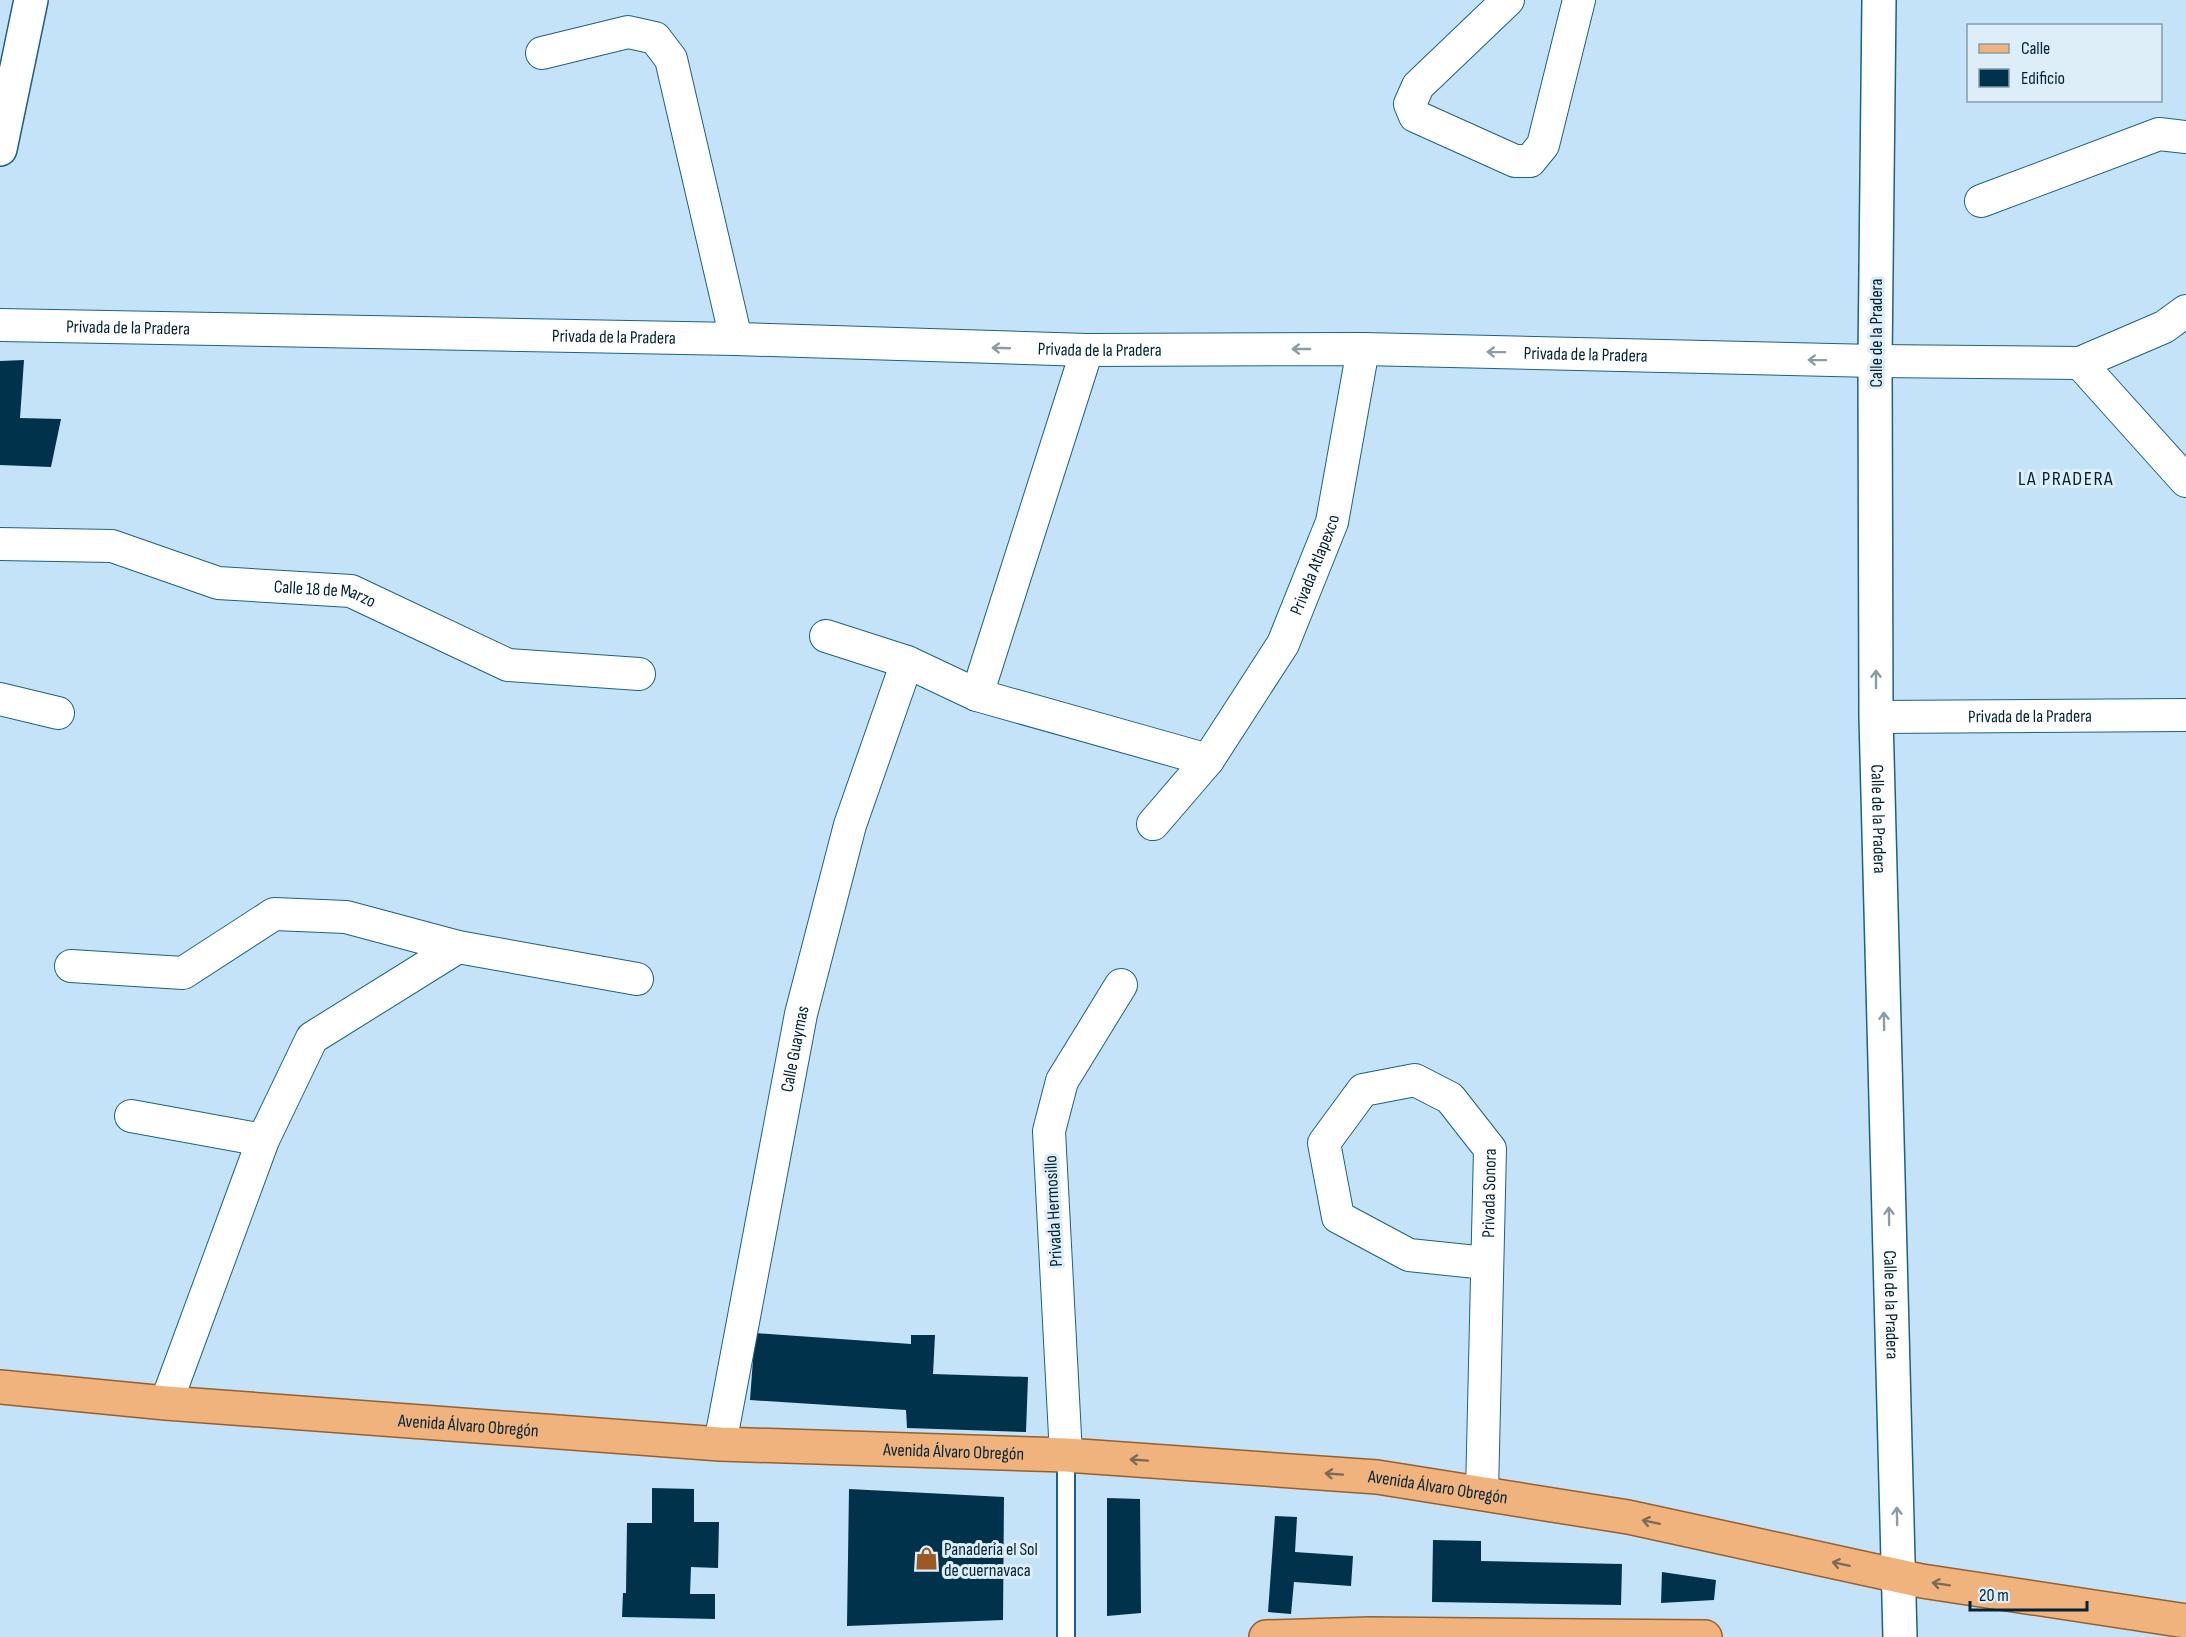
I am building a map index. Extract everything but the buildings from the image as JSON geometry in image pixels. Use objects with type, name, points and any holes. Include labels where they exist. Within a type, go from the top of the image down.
[{"type":"main road","name":"Avenida Álvaro Obregón","points":[[0,1387],[166,1403],[720,1444],[1066,1455],[1377,1477],[1628,1517],[1899,1576],[2186,1621]]},
{"type":"main road","points":[[1266,1637],[1370,1634],[1705,1637]]},
{"type":"street","points":[[1,142],[31,0]]},
{"type":"street","points":[[1508,0],[1418,86],[1410,104],[1415,116],[1515,161],[1530,161],[1543,146],[1580,0]]},
{"type":"street","name":"Calle de la Pradera","points":[[1880,0],[1875,361],[1876,717],[1900,1637]]},
{"type":"street","points":[[542,53],[628,32],[655,38],[671,59],[736,339]]},
{"type":"street","points":[[1981,201],[2159,134],[2186,137]]},
{"type":"street","name":"Privada de la Pradera","points":[[0,325],[736,339],[1087,350],[1363,348],[1875,361],[2080,363],[2164,327],[2186,311]]},
{"type":"street","name":"Privada Atlapexco","points":[[1153,824],[1208,760],[1283,644],[1332,522],[1363,348]]},
{"type":"street","points":[[977,695],[1087,350]]},
{"type":"street","points":[[2080,363],[2186,481]]},
{"type":"street","name":"Calle 18 de Marzo","points":[[0,544],[112,546],[218,583],[351,591],[508,665],[639,674]]},
{"type":"street","points":[[826,636],[907,662],[977,695],[1208,760]]},
{"type":"street","name":"Calle Guaymas","points":[[720,1444],[801,1014],[850,825],[907,662]]},
{"type":"street","points":[[0,699],[58,713]]},
{"type":"street","name":"Privada de la Pradera","points":[[1876,717],[2186,715]]},
{"type":"street","points":[[71,966],[183,973],[274,914],[346,917],[458,947],[637,979]]},
{"type":"street","points":[[166,1403],[263,1140],[312,1038],[458,947]]},
{"type":"street","name":"Privada Hermosillo","points":[[1066,1455],[1049,1131],[1062,1081],[1121,985]]},
{"type":"street","name":"Privada Sonora","points":[[1482,1493],[1490,1149],[1450,1098],[1415,1080],[1363,1090],[1324,1143],[1338,1217],[1409,1255],[1486,1263]]},
{"type":"street","points":[[131,1116],[263,1140]]},
{"type":"lane","points":[[1066,1455],[1066,1637]]},
{"type":"place","name":"Panadería el Sol de cuernavaca","points":[[926,1559]]},
{"type":"district","name":"LA PRADERA","points":[[2066,478]]}]
